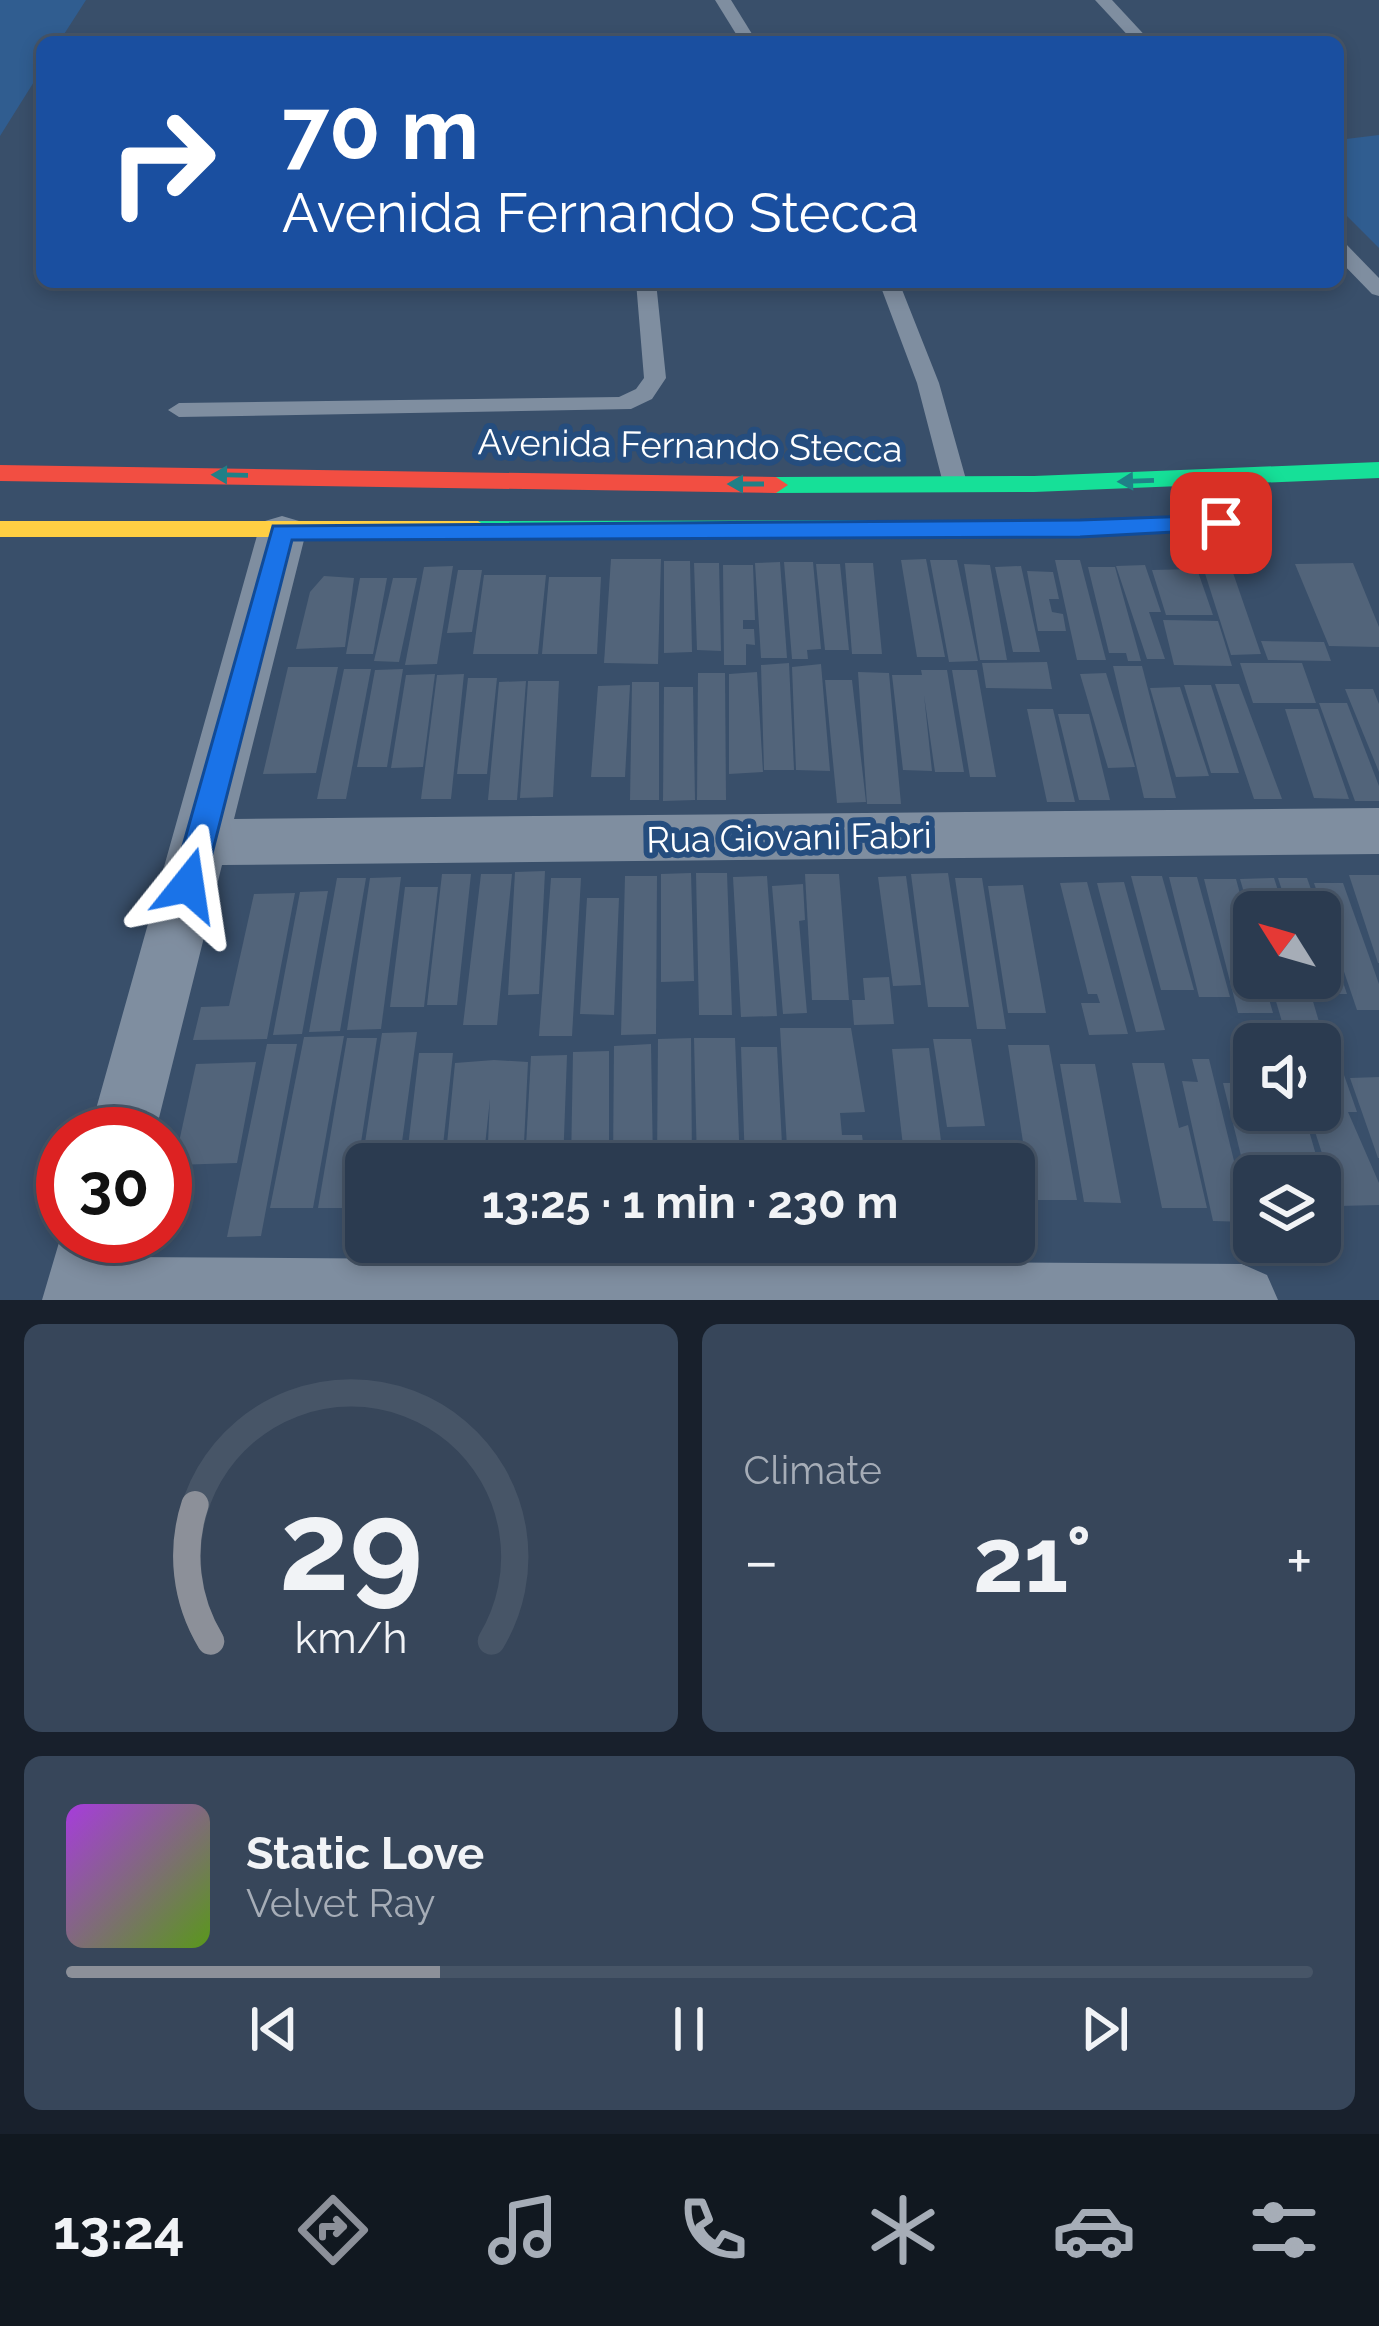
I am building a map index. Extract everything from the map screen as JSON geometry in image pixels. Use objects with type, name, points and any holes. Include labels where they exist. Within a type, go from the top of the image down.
[{"type":"main road","name":"Avenida Fernando Stecca","points":[[0,473],[661,484],[1115,482],[1379,470]]},
{"type":"main road","points":[[282,532],[288,508],[302,491],[322,485],[438,477]]},
{"type":"main road","points":[[0,530],[1080,528]]},
{"type":"street","points":[[129,1107],[282,532]]},
{"type":"street","name":"Rua Giovani Fabri","points":[[200,842],[1379,831]]},
{"type":"street","points":[[84,1276],[1242,1300]]},
{"type":"lane","points":[[723,0],[744,36]]},
{"type":"lane","points":[[1103,0],[1137,36]]},
{"type":"lane","points":[[1344,253],[1379,290]]},
{"type":"lane","points":[[179,410],[623,404],[644,394],[655,378],[647,288]]},
{"type":"lane","points":[[891,288],[928,383],[955,483]]},
{"type":"shaded area","points":[[0,0],[86,0],[63,36],[36,36],[36,79],[0,136]]},
{"type":"shaded area","points":[[1379,135],[1379,248],[1344,213],[1344,139]]},
{"type":"building","points":[[611,559],[661,559],[658,664],[604,663]]},
{"type":"building","points":[[926,559],[945,657],[917,657],[901,560]]},
{"type":"building","points":[[930,560],[957,560],[978,661],[949,662]]},
{"type":"building","points":[[1055,560],[1080,560],[1106,660],[1077,660]]},
{"type":"building","points":[[664,561],[690,561],[692,652],[664,653]]},
{"type":"building","points":[[780,562],[787,658],[761,658],[755,563]]},
{"type":"building","points":[[784,562],[813,562],[821,649],[807,650],[808,659],[792,659]]},
{"type":"building","points":[[694,563],[719,563],[721,651],[697,650]]},
{"type":"building","points":[[845,563],[873,563],[882,654],[852,654]]},
{"type":"building","points":[[1353,563],[1379,627],[1379,647],[1329,646],[1295,564]]},
{"type":"building","points":[[816,564],[840,564],[849,650],[825,650]]},
{"type":"building","points":[[964,564],[990,565],[1007,660],[980,660]]},
{"type":"building","points":[[1202,564],[1230,564],[1261,654],[1231,655]]},
{"type":"building","points":[[723,565],[753,565],[755,620],[743,620],[743,629],[754,629],[755,645],[746,644],[746,665],[724,665]]},
{"type":"building","points":[[1145,565],[1161,612],[1149,612],[1165,659],[1147,659],[1116,566]]},
{"type":"building","points":[[453,566],[437,664],[405,665],[424,567]]},
{"type":"building","points":[[1021,566],[1040,652],[1013,652],[995,567]]},
{"type":"building","points":[[1088,567],[1115,567],[1141,661],[1128,661],[1126,653],[1109,653]]},
{"type":"building","points":[[1197,569],[1213,615],[1166,615],[1152,570]]},
{"type":"building","points":[[458,570],[482,570],[472,632],[447,633]]},
{"type":"building","points":[[1027,571],[1053,572],[1059,599],[1049,599],[1052,612],[1063,614],[1066,631],[1038,631]]},
{"type":"building","points":[[484,575],[546,575],[538,654],[473,654]]},
{"type":"building","points":[[324,576],[354,578],[345,647],[296,649],[310,592]]},
{"type":"building","points":[[549,577],[601,577],[597,654],[542,654]]},
{"type":"building","points":[[360,578],[387,578],[373,654],[346,654]]},
{"type":"building","points":[[393,578],[417,578],[399,662],[374,661]]},
{"type":"building","points":[[1163,620],[1218,621],[1232,666],[1174,665]]},
{"type":"building","points":[[1261,641],[1324,642],[1331,661],[1268,660]]},
{"type":"building","points":[[1047,662],[1052,689],[986,688],[982,663]]},
{"type":"building","points":[[789,663],[794,770],[764,770],[761,665]]},
{"type":"building","points":[[1240,663],[1302,663],[1316,703],[1253,703]]},
{"type":"building","points":[[821,664],[830,771],[796,770],[792,667]]},
{"type":"building","points":[[1113,666],[1142,666],[1176,798],[1144,798]]},
{"type":"building","points":[[288,667],[338,667],[316,773],[263,774]]},
{"type":"building","points":[[344,669],[371,669],[346,799],[317,799]]},
{"type":"building","points":[[403,669],[387,767],[357,767],[375,670]]},
{"type":"building","points":[[921,670],[947,670],[964,772],[935,772],[924,695],[932,771],[903,770],[892,675],[922,675]]},
{"type":"building","points":[[952,670],[977,670],[996,777],[970,777]]},
{"type":"building","points":[[757,672],[763,772],[729,774],[729,674]]},
{"type":"building","points":[[858,672],[889,673],[901,804],[867,804]]},
{"type":"building","points":[[698,673],[725,673],[726,800],[697,800]]},
{"type":"building","points":[[1106,673],[1135,767],[1108,768],[1080,674]]},
{"type":"building","points":[[435,674],[423,767],[391,768],[406,675]]},
{"type":"building","points":[[464,674],[451,799],[421,799],[437,675]]},
{"type":"building","points":[[468,678],[497,678],[487,774],[457,774]]},
{"type":"building","points":[[825,680],[852,680],[866,802],[837,803]]},
{"type":"building","points":[[526,681],[517,800],[488,800],[499,682]]},
{"type":"building","points":[[528,681],[559,681],[553,797],[520,798]]},
{"type":"building","points":[[632,682],[659,682],[659,800],[630,800]]},
{"type":"building","points":[[1215,684],[1239,684],[1282,799],[1254,799]]},
{"type":"building","points":[[630,685],[625,777],[591,777],[598,686]]},
{"type":"building","points":[[1184,685],[1211,685],[1239,773],[1211,773]]},
{"type":"building","points":[[664,687],[693,687],[695,800],[663,801]]},
{"type":"building","points":[[1180,687],[1209,776],[1176,777],[1150,688]]},
{"type":"building","points":[[1345,689],[1373,689],[1379,704],[1379,772]]},
{"type":"building","points":[[1319,703],[1347,703],[1379,786],[1379,801],[1355,801]]},
{"type":"building","points":[[1027,709],[1053,709],[1075,802],[1047,802]]},
{"type":"building","points":[[1285,709],[1318,709],[1349,799],[1314,798]]},
{"type":"building","points":[[1058,714],[1089,714],[1110,800],[1079,800]]},
{"type":"building","points":[[545,871],[539,994],[508,995],[515,872]]},
{"type":"building","points":[[691,873],[694,981],[661,982],[661,874]]},
{"type":"building","points":[[696,873],[727,873],[732,1015],[699,1015]]},
{"type":"building","points":[[948,873],[969,1007],[928,1007],[911,874]]},
{"type":"building","points":[[442,874],[471,874],[457,1005],[427,1005]]},
{"type":"building","points":[[481,874],[512,874],[497,1025],[463,1025]]},
{"type":"building","points":[[805,874],[839,874],[849,1000],[812,1000]]},
{"type":"building","points":[[1349,875],[1379,875],[1379,963],[1378,963]]},
{"type":"building","points":[[625,876],[657,876],[656,1034],[621,1035]]},
{"type":"building","points":[[767,876],[777,1016],[741,1017],[733,877]]},
{"type":"building","points":[[906,876],[921,985],[893,986],[878,877]]},
{"type":"building","points":[[1131,876],[1162,876],[1194,990],[1161,990]]},
{"type":"building","points":[[401,877],[381,1029],[347,1030],[370,878]]},
{"type":"building","points":[[1169,877],[1197,877],[1230,997],[1199,997]]},
{"type":"building","points":[[337,878],[366,878],[340,1031],[309,1032]]},
{"type":"building","points":[[551,878],[581,878],[572,1036],[539,1036]]},
{"type":"building","points":[[955,878],[982,878],[1006,1029],[977,1029]]},
{"type":"building","points":[[1274,878],[1278,891],[1244,891],[1240,879]]},
{"type":"building","points":[[1278,878],[1307,878],[1312,891],[1282,891]]},
{"type":"building","points":[[1204,879],[1236,879],[1239,891],[1233,891],[1233,993]]},
{"type":"building","points":[[1087,882],[1128,1034],[1089,1035],[1081,1003],[1100,1003],[1097,994],[1088,994],[1060,883]]},
{"type":"building","points":[[1124,882],[1165,1030],[1136,1032],[1097,883]]},
{"type":"building","points":[[1314,883],[1343,883],[1379,984],[1379,1010],[1357,1010],[1341,963],[1341,891],[1317,891]]},
{"type":"building","points":[[803,884],[805,920],[799,921],[807,1013],[783,1014],[772,886]]},
{"type":"building","points":[[1023,885],[1046,1013],[1008,1013],[988,886]]},
{"type":"building","points":[[405,887],[438,887],[424,1007],[390,1007]]},
{"type":"building","points":[[328,891],[302,1034],[273,1035],[300,892]]},
{"type":"building","points":[[295,893],[267,1039],[193,1040],[201,1007],[229,1006],[254,894]]},
{"type":"building","points":[[587,898],[619,898],[614,1015],[580,1014]]},
{"type":"building","points":[[889,977],[894,1024],[854,1025],[852,1000],[865,1000],[863,978]]},
{"type":"building","points":[[1234,999],[1269,999],[1273,1013],[1238,1013]]},
{"type":"building","points":[[1275,999],[1312,999],[1319,1023],[1282,1023]]},
{"type":"building","points":[[780,1028],[851,1028],[865,1112],[840,1113],[842,1135],[862,1135],[863,1143],[787,1143]]},
{"type":"building","points":[[417,1032],[402,1143],[365,1143],[382,1033]]},
{"type":"building","points":[[344,1036],[313,1208],[270,1208],[304,1037]]},
{"type":"building","points":[[347,1038],[377,1038],[361,1143],[345,1143],[345,1208],[318,1208]]},
{"type":"building","points":[[691,1038],[692,1143],[657,1143],[658,1039]]},
{"type":"building","points":[[694,1038],[735,1038],[739,1143],[696,1143]]},
{"type":"building","points":[[933,1039],[971,1039],[985,1126],[947,1127]]},
{"type":"building","points":[[267,1044],[297,1044],[261,1236],[227,1237]]},
{"type":"building","points":[[651,1044],[653,1143],[613,1143],[614,1046]]},
{"type":"building","points":[[1008,1045],[1049,1045],[1077,1200],[1035,1200],[1035,1143],[1023,1143]]},
{"type":"building","points":[[741,1047],[777,1047],[782,1143],[744,1143]]},
{"type":"building","points":[[929,1048],[941,1143],[903,1143],[892,1049]]},
{"type":"building","points":[[609,1051],[609,1143],[571,1143],[573,1052]]},
{"type":"building","points":[[419,1053],[453,1053],[443,1143],[408,1143]]},
{"type":"building","points":[[567,1055],[564,1143],[526,1143],[531,1056]]},
{"type":"building","points":[[1192,1059],[1209,1059],[1233,1157],[1233,1222],[1213,1221],[1182,1081],[1198,1082]]},
{"type":"building","points":[[256,1062],[237,1163],[192,1164],[192,1107],[187,1107],[196,1064]]},
{"type":"building","points":[[528,1062],[524,1143],[488,1143],[490,1099],[485,1143],[447,1143],[455,1063]]},
{"type":"building","points":[[1132,1063],[1164,1063],[1179,1128],[1188,1125],[1207,1208],[1162,1208]]},
{"type":"building","points":[[1060,1064],[1095,1064],[1121,1203],[1084,1202]]},
{"type":"building","points":[[1344,1075],[1357,1112],[1348,1112],[1379,1183],[1379,1205],[1341,1206],[1341,1155],[1323,1155],[1315,1131],[1341,1131]]},
{"type":"building","points":[[1379,1077],[1379,1158],[1378,1158],[1350,1078]]},
{"type":"building","points":[[1223,1083],[1233,1083],[1233,1123]]},
{"type":"building","points":[[1235,1131],[1309,1131],[1316,1155],[1241,1155]]},
{"type":"traffic: fast","points":[[776,485],[1034,484],[1379,470]]},
{"type":"traffic: fast","points":[[478,529],[1058,528]]},
{"type":"traffic: slow","points":[[0,529],[478,529]]},
{"type":"traffic: jam","points":[[0,473],[776,485]]},
{"type":"route","points":[[188,885],[282,532],[1126,528],[1221,523]]}]
